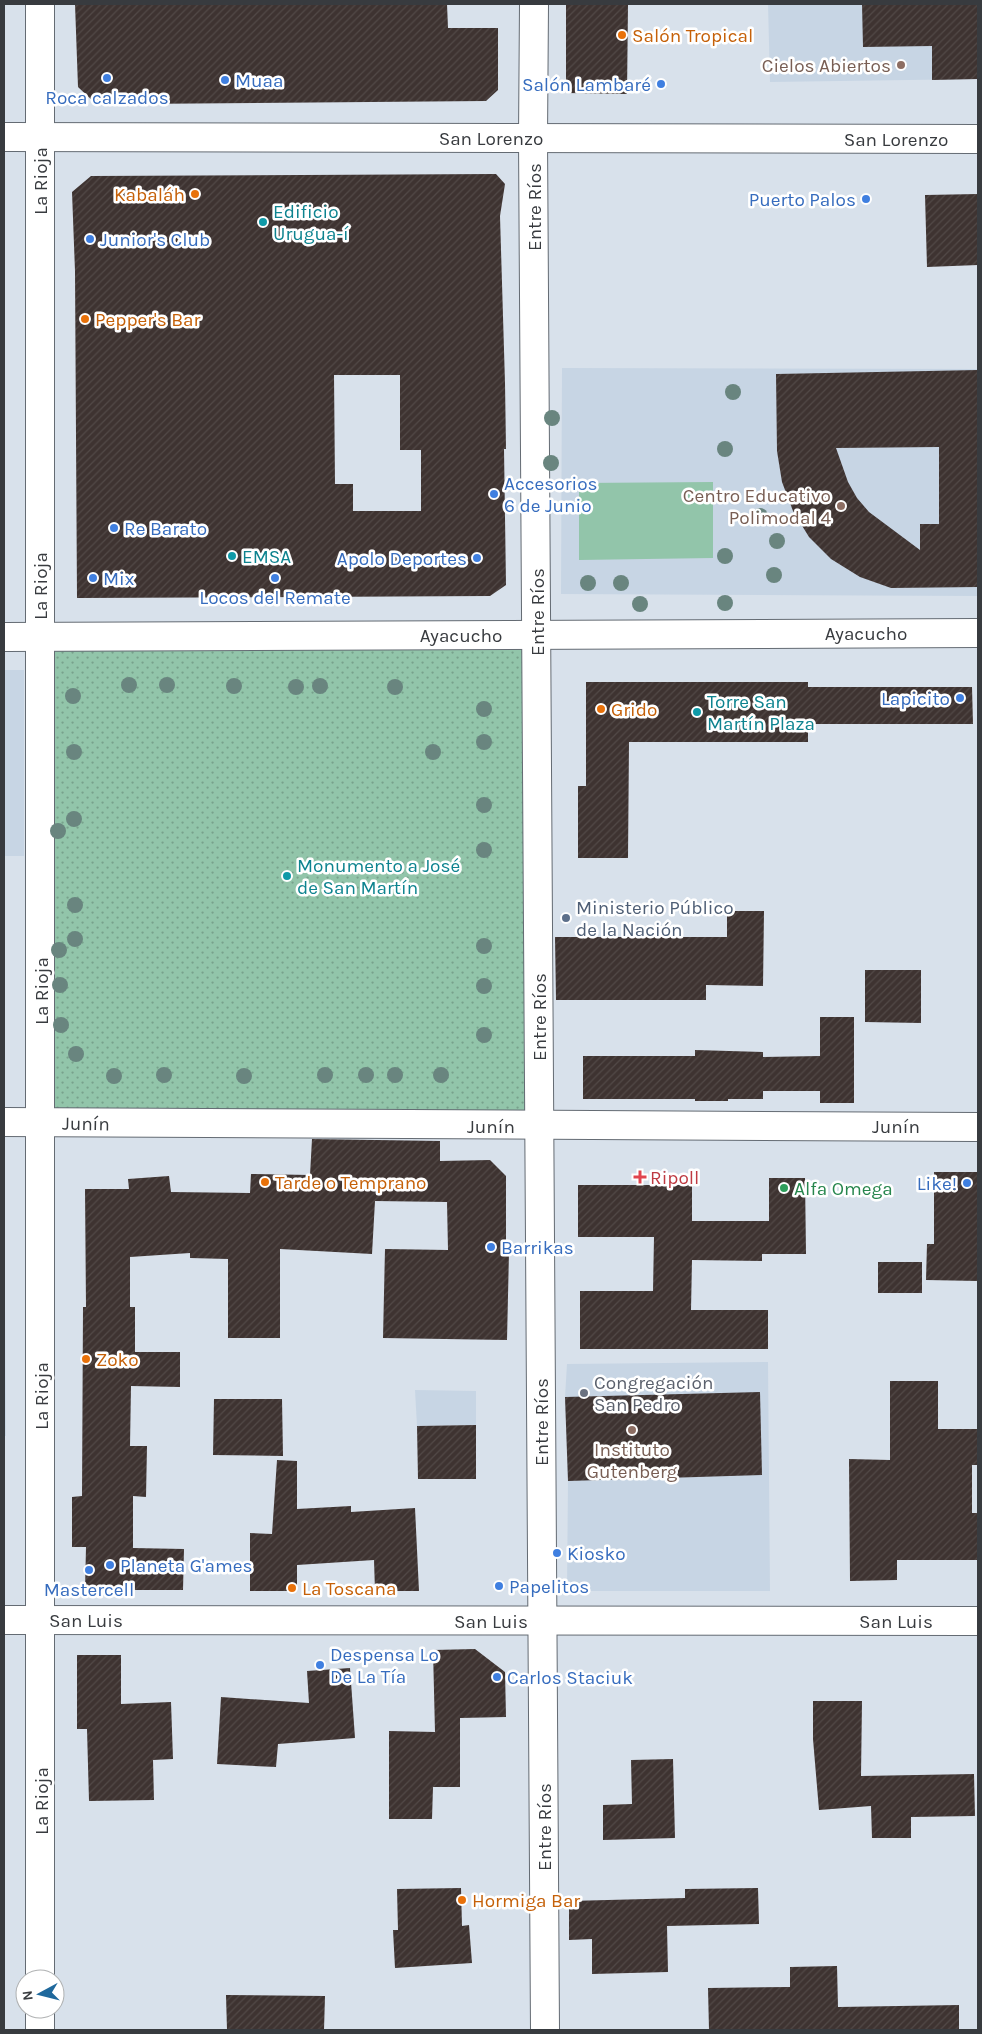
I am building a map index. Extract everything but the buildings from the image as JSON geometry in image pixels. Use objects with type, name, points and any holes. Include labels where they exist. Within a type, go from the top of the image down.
[{"type":"street","name":"La Rioja","points":[[40,4],[40,1969]]},
{"type":"street","name":"Entre Ríos","points":[[534,4],[533,138],[545,2030]]},
{"type":"street","name":"San Lorenzo","points":[[4,138],[978,139]]},
{"type":"street","name":"Ayacucho","points":[[4,637],[978,633]]},
{"type":"street","name":"Junín","points":[[4,1122],[978,1127]]},
{"type":"street","name":"San Luis","points":[[4,1620],[978,1621]]},
{"type":"shaded area","points":[[768,4],[978,4],[978,79],[770,82]]},
{"type":"shaded area","points":[[562,368],[978,369],[978,596],[561,594]]},
{"type":"shaded area","points":[[4,670],[24,670],[24,856],[4,856]]},
{"type":"shaded area","points":[[4,1179],[6,1436],[4,1436]]},
{"type":"shaded area","points":[[768,1362],[770,1591],[567,1591],[568,1481],[565,1397],[567,1364]]},
{"type":"shaded area","points":[[415,1390],[476,1391],[476,1425],[417,1426]]},
{"type":"green space","points":[[713,482],[713,558],[579,560],[579,483]]},
{"type":"green space","points":[[48,641],[532,643],[530,1117],[46,1114]]},
{"type":"place","name":"Salón Tropical","points":[[622,35]]},
{"type":"place","name":"Cielos Abiertos","points":[[901,65]]},
{"type":"place","name":"Roca calzados","points":[[107,78]]},
{"type":"place","name":"Muaa","points":[[225,80]]},
{"type":"place","name":"Salón Lambaré","points":[[661,84]]},
{"type":"place","name":"Kabaláh","points":[[195,194]]},
{"type":"place","name":"Puerto Palos","points":[[866,199]]},
{"type":"place","name":"Edificio Urugua-í","points":[[263,222]]},
{"type":"place","name":"Junior's Club","points":[[90,239]]},
{"type":"place","name":"Pepper's Bar","points":[[85,319]]},
{"type":"place","name":"Accesorios 6 de Junio","points":[[494,494]]},
{"type":"place","name":"Centro Educativo Polimodal 4","points":[[841,506]]},
{"type":"place","name":"Re Barato","points":[[114,528]]},
{"type":"place","name":"EMSA","points":[[232,556]]},
{"type":"place","name":"Apolo Deportes","points":[[477,558]]},
{"type":"place","name":"Mix","points":[[93,578]]},
{"type":"place","name":"Locos del Remate","points":[[275,578]]},
{"type":"place","name":"Lapicito","points":[[960,698]]},
{"type":"place","name":"Grido","points":[[601,709]]},
{"type":"place","name":"Torre San Martín Plaza","points":[[697,712]]},
{"type":"place","name":"Monumento a José de San Martín","points":[[287,876]]},
{"type":"place","name":"Ministerio Público de la Nación","points":[[566,918]]},
{"type":"place","name":"Ripoll","points":[[640,1177]]},
{"type":"place","name":"Tarde o Temprano","points":[[265,1182]]},
{"type":"place","name":"Like!","points":[[967,1183]]},
{"type":"place","name":"Alfa Omega","points":[[784,1188]]},
{"type":"place","name":"Barrikas","points":[[491,1247]]},
{"type":"place","name":"Zoko","points":[[86,1359]]},
{"type":"place","name":"Congregación San Pedro","points":[[584,1393]]},
{"type":"place","name":"Instituto Gutenberg","points":[[632,1430]]},
{"type":"place","name":"Kiosko","points":[[557,1553]]},
{"type":"place","name":"Planeta G'ames","points":[[110,1565]]},
{"type":"place","name":"Mastercell","points":[[89,1570]]},
{"type":"place","name":"Papelitos","points":[[499,1586]]},
{"type":"place","name":"La Toscana","points":[[292,1588]]},
{"type":"place","name":"Despensa Lo De La Tía","points":[[320,1665]]},
{"type":"place","name":"Carlos Staciuk","points":[[497,1677]]},
{"type":"place","name":"Hormiga Bar","points":[[462,1900]]}]
